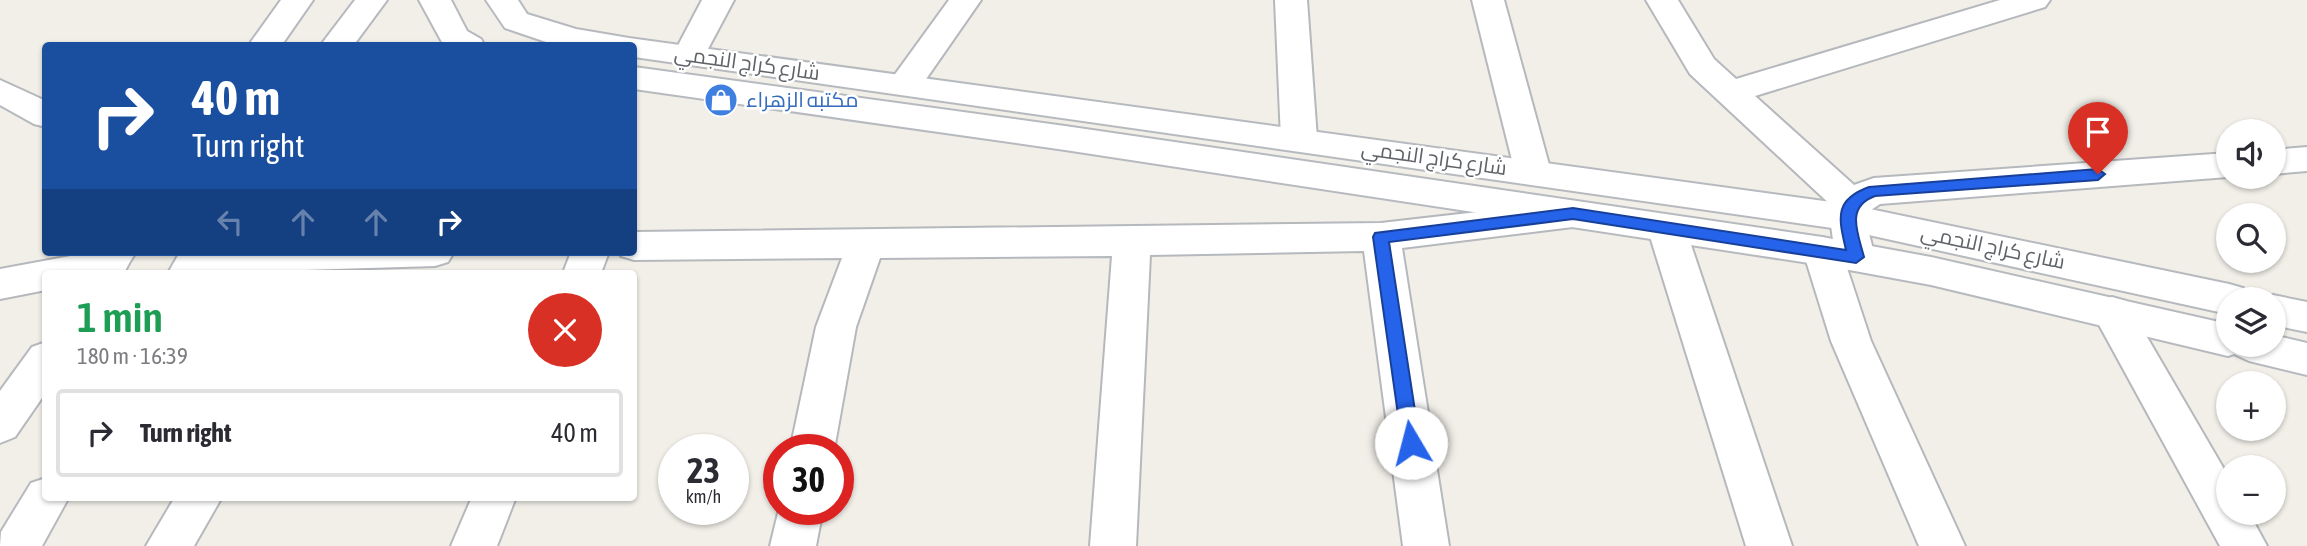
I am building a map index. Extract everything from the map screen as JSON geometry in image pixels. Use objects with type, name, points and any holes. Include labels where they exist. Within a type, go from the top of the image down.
[{"type":"street","points":[[267,42],[297,0]]},
{"type":"street","points":[[339,42],[371,0]]},
{"type":"street","points":[[435,0],[454,37],[462,42]]},
{"type":"street","points":[[502,0],[516,21],[572,39],[593,42]]},
{"type":"street","points":[[689,55],[719,0]]},
{"type":"street","points":[[905,84],[965,0]]},
{"type":"street","points":[[1290,0],[1298,139]]},
{"type":"street","points":[[1488,0],[1534,173]]},
{"type":"street","points":[[1662,0],[1702,66],[1849,210]]},
{"type":"street","points":[[1731,92],[2034,0]]},
{"type":"street","name":"شارع كراج النجمي","points":[[637,47],[1534,173],[1849,210],[2216,296]]},
{"type":"street","points":[[637,78],[1065,138],[1839,254],[1931,271],[2216,337]]},
{"type":"street","points":[[0,91],[42,114]]},
{"type":"street","points":[[2286,161],[2307,159]]},
{"type":"street","points":[[1942,546],[1851,341],[1839,254],[1849,210],[1861,196],[1890,189],[2216,166]]},
{"type":"street","points":[[637,246],[1381,237],[1573,214]]},
{"type":"street","points":[[1667,230],[1769,546]]},
{"type":"street","points":[[1381,237],[1426,546]]},
{"type":"street","points":[[1112,546],[1132,241]]},
{"type":"street","points":[[815,434],[836,327],[867,243]]},
{"type":"street","points":[[194,261],[344,264],[405,256]]},
{"type":"street","points":[[73,270],[110,263]]},
{"type":"street","points":[[0,284],[42,276]]},
{"type":"street","points":[[2112,312],[2244,546]]},
{"type":"street","points":[[2286,313],[2307,317]]},
{"type":"street","points":[[2286,354],[2307,359]]},
{"type":"street","points":[[0,425],[42,364]]},
{"type":"street","points":[[17,546],[45,501]]},
{"type":"street","points":[[169,546],[197,501]]},
{"type":"street","points":[[474,546],[492,501]]},
{"type":"street","points":[[793,546],[798,525]]},
{"type":"place","name":"مكتبه الزهراء","points":[[721,100]]},
{"type":"route","points":[[1411,443],[1381,237],[1573,214],[1856,257],[1846,217],[1852,204],[1861,196],[1874,191],[2098,174]]}]
